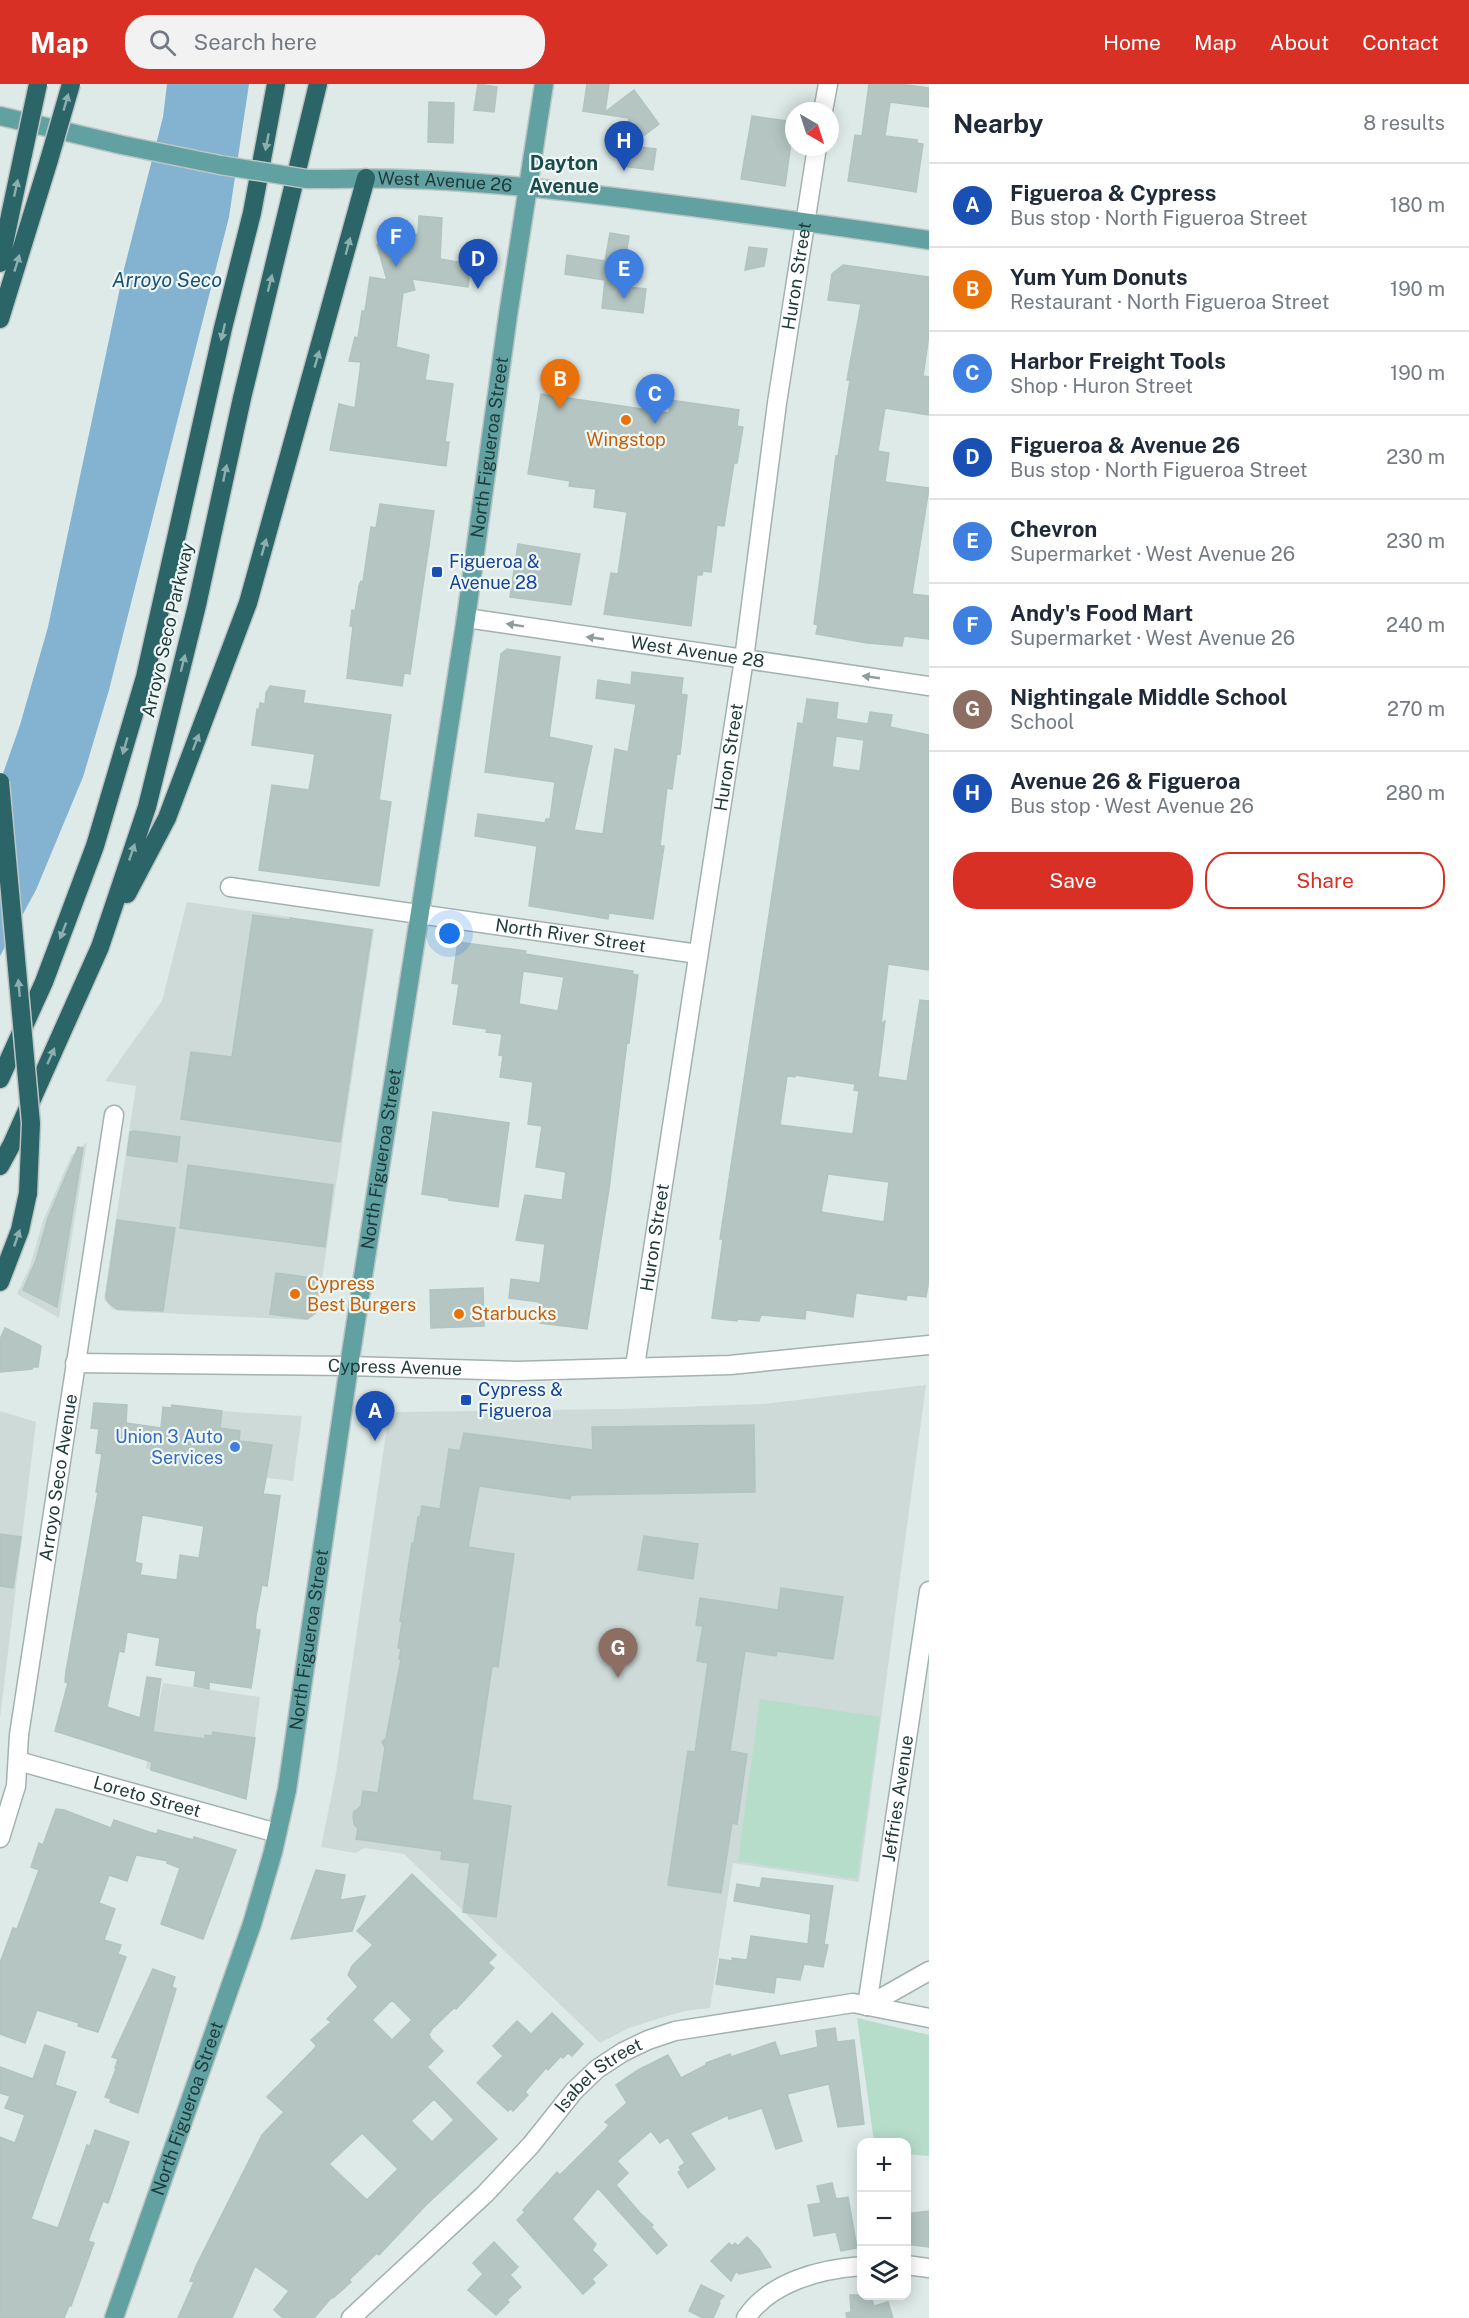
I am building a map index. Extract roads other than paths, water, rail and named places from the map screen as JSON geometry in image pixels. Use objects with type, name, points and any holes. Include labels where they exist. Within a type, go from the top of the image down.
[{"type":"highway","points":[[0,263],[38,84]]},
{"type":"highway","points":[[0,319],[71,84]]},
{"type":"highway","name":"Arroyo Seco Parkway","points":[[0,1079],[44,982],[95,846],[145,677],[221,339],[252,213],[276,84]]},
{"type":"highway","name":"Arroyo Seco Parkway","points":[[0,1166],[100,947],[150,796],[197,605],[242,398],[318,84]]},
{"type":"highway","points":[[100,947],[167,818],[248,603],[366,178]]},
{"type":"highway","points":[[0,782],[31,1123],[28,1193],[20,1230],[0,1282]]},
{"type":"main road","name":"North Figueroa Street","points":[[114,2318],[252,1924],[287,1790],[349,1366],[466,618],[482,493],[544,84]]},
{"type":"main road","name":"West Avenue 26","points":[[0,116],[122,146],[307,179],[366,178],[528,187],[805,221],[929,240]]},
{"type":"street","points":[[825,102],[828,84]]},
{"type":"street","name":"Huron Street","points":[[635,1366],[744,659],[777,403],[816,156]]},
{"type":"street","name":"West Avenue 28","points":[[466,618],[929,686]]},
{"type":"street","name":"North River Street","points":[[230,887],[698,954]]},
{"type":"street","name":"Arroyo Seco Avenue","points":[[0,1838],[16,1786],[21,1723],[114,1115]]},
{"type":"street","name":"Cypress Avenue","points":[[75,1363],[349,1366],[518,1371],[730,1365],[929,1345]]},
{"type":"street","name":"Jeffries Avenue","points":[[867,2006],[929,1591]]},
{"type":"street","name":"Loreto Street","points":[[18,1761],[277,1833]]},
{"type":"street","points":[[867,2006],[929,1971]]},
{"type":"street","name":"Isabel Street","points":[[353,2316],[485,2194],[531,2145],[574,2091],[597,2069],[623,2052],[675,2031],[853,2003],[929,2018]]},
{"type":"street","points":[[911,2266],[929,2268]]},
{"type":"street","points":[[746,2318],[766,2295],[782,2286],[817,2274],[857,2267]]},
{"type":"street","points":[[353,2316],[375,2318]]},
{"type":"water","name":"Arroyo Seco","points":[[167,84],[249,84],[229,217],[109,690],[83,777],[36,890],[0,956],[0,782],[20,725],[48,627],[124,269],[163,117]]},
{"type":"place","name":"Avenue 26 & Figueroa","points":[[624,171]]},
{"type":"place","name":"Andy's Food Mart","points":[[396,267]]},
{"type":"place","name":"Figueroa & Avenue 26","points":[[478,289]]},
{"type":"place","name":"Chevron","points":[[624,299]]},
{"type":"place","name":"Yum Yum Donuts","points":[[560,409]]},
{"type":"place","name":"Wingstop","points":[[626,420]]},
{"type":"place","name":"Harbor Freight Tools","points":[[655,424]]},
{"type":"place","name":"Figueroa & Avenue 28","points":[[437,572]]},
{"type":"place","name":"Cypress Best Burgers","points":[[295,1294]]},
{"type":"place","name":"Starbucks","points":[[459,1314]]},
{"type":"place","name":"Cypress & Figueroa","points":[[466,1400]]},
{"type":"place","name":"Figueroa & Cypress","points":[[375,1441]]},
{"type":"place","name":"Union 3 Auto Services","points":[[235,1447]]},
{"type":"place","name":"Nightingale Middle School","points":[[618,1678]]},
{"type":"district","name":"Dayton Avenue","points":[[564,174]]}]
